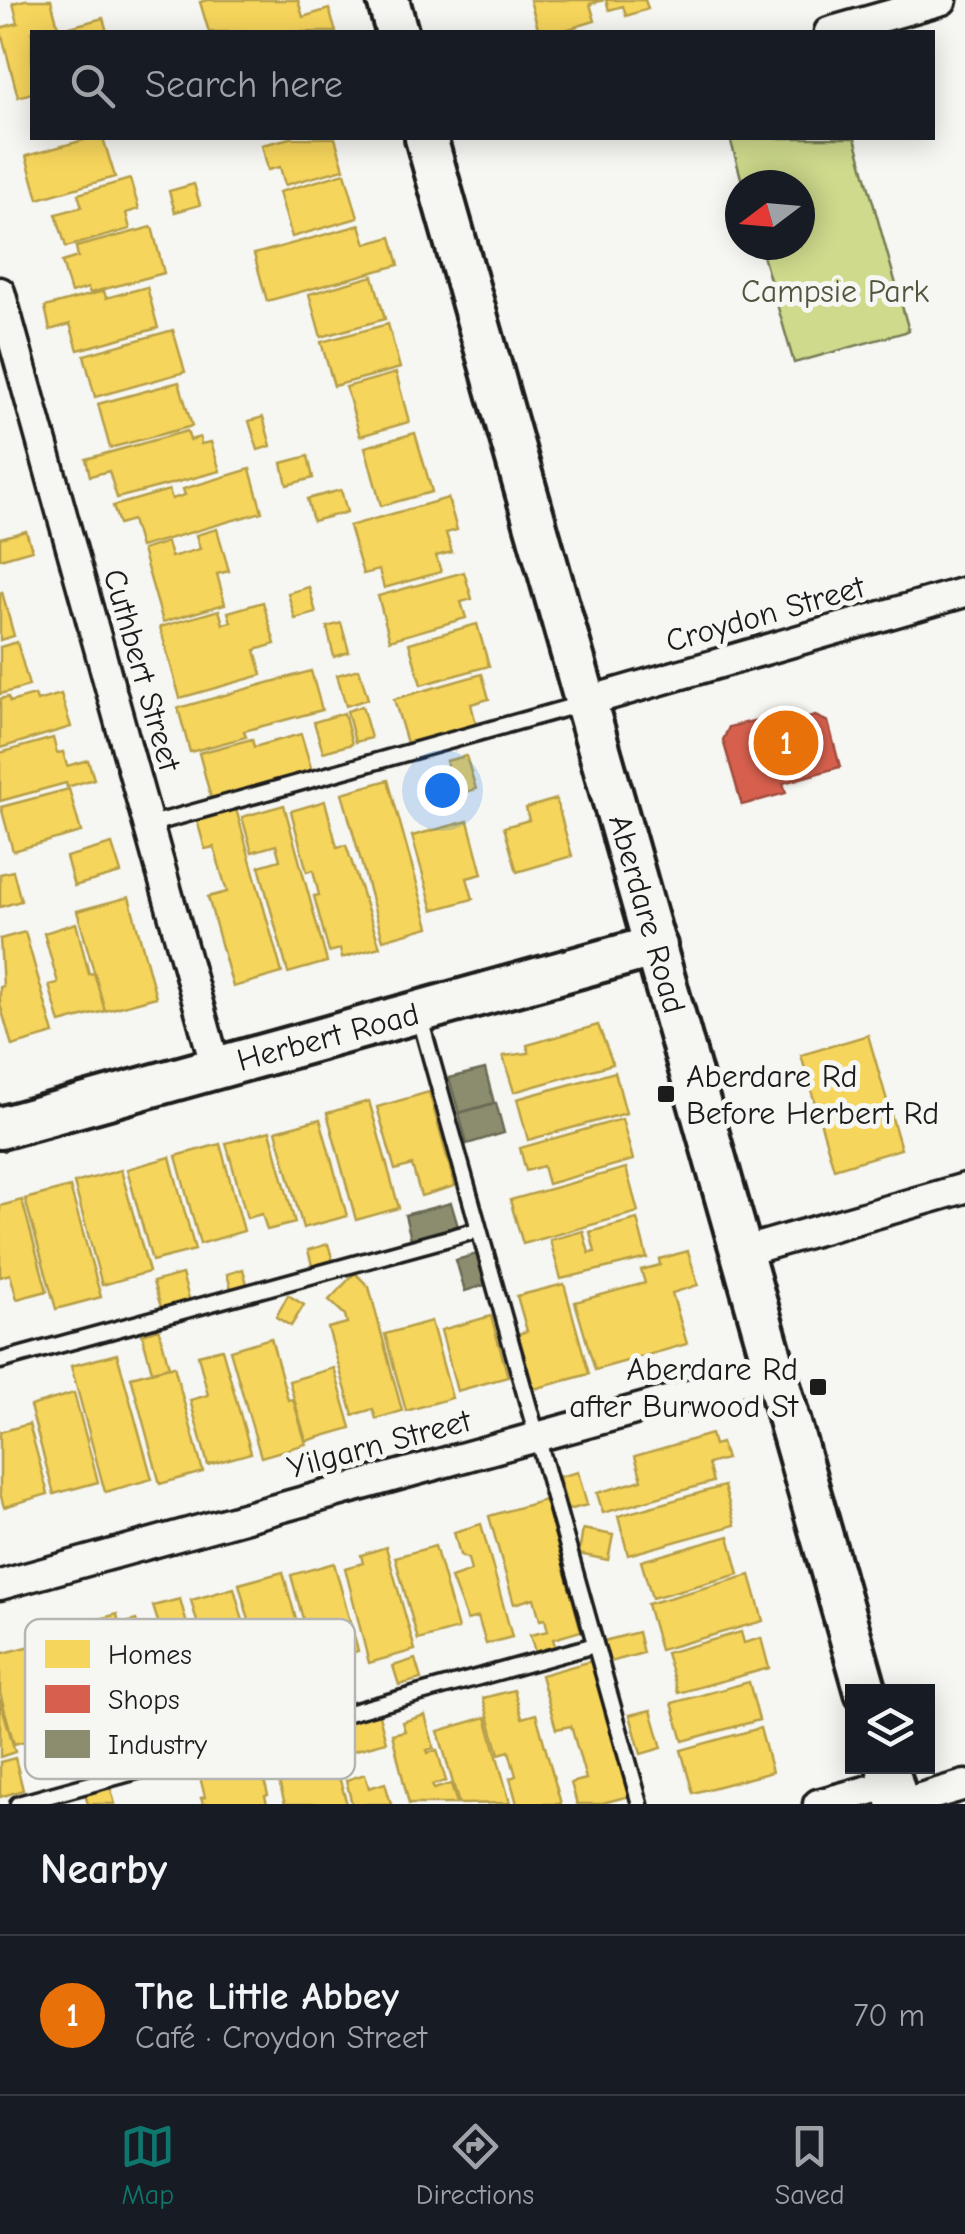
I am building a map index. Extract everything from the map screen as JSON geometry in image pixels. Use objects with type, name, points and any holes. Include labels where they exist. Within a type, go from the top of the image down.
[{"type":"main road","points":[[388,0],[396,30]]},
{"type":"main road","name":"Aberdare Road","points":[[427,140],[864,1684]]},
{"type":"main road","name":"Herbert Road","points":[[0,1128],[656,946]]},
{"type":"street","points":[[837,30],[942,0]]},
{"type":"street","name":"Cuthbert Street","points":[[0,292],[216,1068]]},
{"type":"street","name":"Croydon Street","points":[[585,702],[965,592]]},
{"type":"street","points":[[742,1252],[965,1188]]},
{"type":"street","name":"Yilgarn Street","points":[[0,1585],[776,1371]]},
{"type":"street","points":[[818,1804],[894,1790],[965,1786]]},
{"type":"lane","points":[[148,824],[585,702]]},
{"type":"lane","points":[[418,1012],[640,1804]]},
{"type":"lane","points":[[0,1361],[478,1230]]},
{"type":"lane","points":[[355,1711],[595,1645]]},
{"type":"lane","points":[[18,1804],[109,1779]]},
{"type":"green space","name":"Campsie Park","points":[[731,140],[856,140],[909,331],[794,363],[764,260],[815,260],[815,170],[739,170]]},
{"type":"building: Homes","points":[[51,0],[59,30],[30,30],[30,94],[18,97],[0,28],[18,23],[13,3]]},
{"type":"building: Homes","points":[[298,0],[303,17],[329,9],[335,30],[208,30],[200,2]]},
{"type":"building: Homes","points":[[530,0],[604,0],[590,4],[595,21],[565,30],[538,30]]},
{"type":"building: Homes","points":[[606,0],[645,0],[648,9],[626,16],[623,6],[609,10]]},
{"type":"building: Homes","points":[[103,18],[106,30],[59,30]]},
{"type":"building: Homes","points":[[84,140],[104,140],[115,177],[38,199],[26,156]]},
{"type":"building: Homes","points":[[282,140],[336,140],[344,169],[285,185],[280,167],[268,170],[262,145]]},
{"type":"building: Homes","points":[[345,173],[358,218],[292,237],[279,192]]},
{"type":"building: Homes","points":[[130,179],[139,209],[126,213],[130,229],[66,247],[56,214],[82,207],[78,194]]},
{"type":"building: Homes","points":[[194,184],[200,205],[175,212],[169,191]]},
{"type":"building: Homes","points":[[360,225],[366,244],[391,237],[399,265],[267,301],[254,254]]},
{"type":"building: Homes","points":[[152,227],[164,273],[90,293],[88,288],[71,293],[62,262],[78,257],[76,247]]},
{"type":"building: Homes","points":[[373,276],[385,319],[321,337],[309,294]]},
{"type":"building: Homes","points":[[147,287],[158,328],[78,350],[70,324],[50,330],[45,307],[104,291],[106,298]]},
{"type":"building: Homes","points":[[388,324],[400,368],[334,386],[321,342]]},
{"type":"building: Homes","points":[[173,330],[185,372],[95,397],[84,355]]},
{"type":"building: Homes","points":[[396,373],[409,422],[360,436],[346,387]]},
{"type":"building: Homes","points":[[179,382],[192,426],[110,448],[98,404]]},
{"type":"building: Homes","points":[[263,417],[271,446],[258,450],[249,421]]},
{"type":"building: Homes","points":[[187,431],[190,440],[200,437],[201,444],[211,442],[220,471],[117,498],[109,471],[90,476],[86,459]]},
{"type":"building: Homes","points":[[415,433],[432,492],[381,506],[365,447]]},
{"type":"building: Homes","points":[[308,456],[313,478],[287,485],[282,463]]},
{"type":"building: Homes","points":[[250,469],[262,512],[140,547],[132,520],[119,524],[113,506],[169,490],[172,499],[185,495],[183,489]]},
{"type":"building: Homes","points":[[341,490],[347,512],[313,521],[307,499]]},
{"type":"building: Homes","points":[[448,498],[457,530],[446,533],[452,552],[436,556],[441,572],[384,588],[379,570],[363,574],[349,526]]},
{"type":"building: Homes","points":[[217,529],[229,571],[217,574],[225,604],[163,622],[142,550],[167,542],[171,557],[200,549],[196,535]]},
{"type":"building: Homes","points":[[26,531],[32,550],[0,559],[0,538]]},
{"type":"building: Homes","points":[[464,572],[472,599],[461,602],[466,618],[390,640],[378,596]]},
{"type":"building: Homes","points":[[309,587],[316,613],[295,619],[288,593]]},
{"type":"building: Homes","points":[[0,593],[14,636],[0,640]]},
{"type":"building: Homes","points":[[263,602],[275,644],[255,650],[262,675],[180,698],[160,627],[219,610],[223,624],[231,622],[228,612]]},
{"type":"building: Homes","points":[[341,623],[349,652],[334,657],[327,627]]},
{"type":"building: Homes","points":[[477,624],[489,666],[421,685],[409,643]]},
{"type":"building: Homes","points":[[17,642],[29,686],[0,694],[0,647]]},
{"type":"building: Homes","points":[[359,669],[368,699],[346,706],[337,675]]},
{"type":"building: Homes","points":[[311,671],[322,710],[244,731],[246,737],[190,752],[178,708]]},
{"type":"building: Homes","points":[[482,674],[489,699],[471,704],[476,724],[407,743],[394,699]]},
{"type":"building: Homes","points":[[61,694],[71,727],[0,748],[0,699],[8,697],[10,702],[35,695],[37,701]]},
{"type":"building: Homes","points":[[362,706],[371,738],[355,742],[347,711]]},
{"type":"building: Homes","points":[[344,713],[352,744],[323,752],[314,722]]},
{"type":"building: Homes","points":[[301,734],[312,771],[211,798],[199,753],[252,739],[254,747]]},
{"type":"building: Homes","points":[[53,738],[57,753],[63,752],[67,766],[88,760],[94,779],[0,801],[0,753]]},
{"type":"building: Homes","points":[[466,756],[476,789],[456,795],[446,761]]},
{"type":"building: Homes","points":[[388,780],[429,927],[383,940],[342,793]]},
{"type":"building: Homes","points":[[69,789],[81,832],[13,851],[1,807]]},
{"type":"building: Homes","points":[[556,799],[572,856],[517,872],[504,827],[529,820],[526,808]]},
{"type":"building: Homes","points":[[325,801],[337,847],[346,845],[380,947],[342,958],[340,949],[329,952],[314,896],[319,895],[313,870],[307,872],[291,811]]},
{"type":"building: Homes","points":[[284,805],[327,962],[288,973],[259,866],[280,860],[276,845],[252,852],[242,817]]},
{"type":"building: Homes","points":[[236,809],[282,973],[233,987],[208,897],[227,892],[214,847],[205,849],[197,820]]},
{"type":"building: Homes","points":[[468,821],[482,874],[467,878],[473,899],[433,910],[412,836]]},
{"type":"building: Homes","points":[[112,844],[121,873],[74,886],[66,857]]},
{"type":"building: Homes","points":[[13,871],[21,901],[0,907],[0,874]]},
{"type":"building: Homes","points":[[129,897],[156,997],[105,1011],[77,911]]},
{"type":"building: Homes","points":[[76,923],[89,974],[94,973],[105,1011],[60,1023],[49,985],[58,983],[44,933]]},
{"type":"building: Homes","points":[[25,932],[54,1034],[12,1046],[0,1004],[0,939]]},
{"type":"building: Homes","points":[[598,1025],[613,1064],[514,1092],[503,1056],[529,1053],[527,1045]]},
{"type":"building: Homes","points":[[868,1035],[901,1149],[834,1169],[801,1055]]},
{"type":"building: Homes","points":[[615,1072],[626,1113],[528,1140],[517,1099]]},
{"type":"building: Homes","points":[[429,1092],[455,1186],[421,1196],[412,1165],[395,1170],[377,1107]]},
{"type":"building: Homes","points":[[369,1101],[399,1208],[356,1220],[327,1113]]},
{"type":"building: Homes","points":[[320,1119],[347,1216],[303,1228],[276,1131]]},
{"type":"building: Homes","points":[[622,1119],[633,1160],[548,1184],[543,1166],[526,1171],[520,1148]]},
{"type":"building: Homes","points":[[270,1131],[295,1223],[267,1230],[262,1214],[247,1218],[226,1143]]},
{"type":"building: Homes","points":[[220,1144],[244,1231],[200,1244],[176,1156]]},
{"type":"building: Homes","points":[[170,1157],[195,1250],[152,1261],[127,1169]]},
{"type":"building: Homes","points":[[626,1168],[638,1212],[523,1244],[510,1200]]},
{"type":"building: Homes","points":[[121,1170],[149,1272],[102,1285],[74,1183]]},
{"type":"building: Homes","points":[[70,1187],[101,1297],[56,1309],[25,1199]]},
{"type":"building: Homes","points":[[22,1200],[47,1291],[17,1299],[10,1274],[0,1277],[0,1206]]},
{"type":"building: Homes","points":[[637,1219],[647,1258],[561,1279],[550,1240],[583,1231],[589,1253],[595,1252],[590,1232]]},
{"type":"building: Homes","points":[[328,1244],[334,1264],[313,1269],[308,1250]]},
{"type":"building: Homes","points":[[688,1251],[698,1285],[672,1293],[687,1344],[595,1370],[575,1302],[645,1283],[641,1270],[660,1265],[659,1259]]},
{"type":"building: Homes","points":[[243,1269],[248,1288],[232,1292],[227,1274]]},
{"type":"building: Homes","points":[[355,1273],[369,1287],[402,1411],[376,1419],[373,1409],[353,1415],[328,1328],[347,1323],[345,1315],[329,1300]]},
{"type":"building: Homes","points":[[182,1274],[190,1302],[162,1310],[153,1282]]},
{"type":"building: Homes","points":[[564,1284],[589,1374],[534,1389],[518,1334],[527,1331],[517,1296]]},
{"type":"building: Homes","points":[[288,1295],[304,1305],[291,1326],[276,1317]]},
{"type":"building: Homes","points":[[491,1316],[508,1377],[457,1391],[441,1330]]},
{"type":"building: Homes","points":[[431,1321],[452,1398],[406,1411],[385,1334]]},
{"type":"building: Homes","points":[[159,1329],[169,1367],[152,1371],[142,1334]]},
{"type":"building: Homes","points":[[271,1338],[288,1400],[293,1399],[306,1444],[261,1457],[230,1350]]},
{"type":"building: Homes","points":[[222,1349],[251,1453],[208,1465],[190,1400],[208,1395],[198,1355]]},
{"type":"building: Homes","points":[[117,1354],[152,1479],[105,1492],[71,1366]]},
{"type":"building: Homes","points":[[174,1366],[203,1472],[160,1484],[131,1377]]},
{"type":"building: Homes","points":[[334,1368],[351,1428],[306,1441],[289,1381]]},
{"type":"building: Homes","points":[[74,1393],[98,1482],[54,1494],[30,1406]]},
{"type":"building: Homes","points":[[29,1424],[48,1494],[4,1507],[0,1493],[0,1432]]},
{"type":"building: Homes","points":[[711,1434],[714,1445],[721,1443],[726,1459],[708,1464],[713,1482],[603,1513],[597,1493],[642,1480],[635,1456]]},
{"type":"building: Homes","points":[[578,1472],[587,1505],[568,1510],[559,1477]]},
{"type":"building: Homes","points":[[724,1486],[735,1525],[628,1555],[618,1516]]},
{"type":"building: Homes","points":[[545,1500],[581,1631],[553,1639],[555,1646],[535,1652],[530,1635],[548,1631],[545,1619],[540,1620],[534,1598],[514,1604],[489,1516]]},
{"type":"building: Homes","points":[[481,1524],[512,1637],[486,1644],[478,1617],[467,1620],[451,1578],[471,1571],[468,1559],[460,1555],[454,1532]]},
{"type":"building: Homes","points":[[583,1529],[613,1535],[608,1560],[579,1554]]},
{"type":"building: Homes","points":[[729,1536],[739,1574],[652,1598],[641,1561]]},
{"type":"building: Homes","points":[[435,1546],[458,1629],[418,1640],[395,1557]]},
{"type":"building: Homes","points":[[386,1547],[415,1650],[369,1663],[345,1568],[363,1563],[361,1555]]},
{"type":"building: Homes","points":[[334,1563],[349,1619],[303,1619],[291,1575]]},
{"type":"building: Homes","points":[[283,1572],[296,1619],[249,1619],[239,1584]]},
{"type":"building: Homes","points":[[750,1575],[763,1621],[660,1650],[647,1604]]},
{"type":"building: Homes","points":[[234,1588],[242,1619],[196,1619],[191,1600]]},
{"type":"building: Homes","points":[[180,1599],[186,1619],[157,1619],[153,1606]]},
{"type":"building: Homes","points":[[638,1632],[643,1653],[610,1662],[604,1641]]},
{"type":"building: Homes","points":[[741,1632],[744,1643],[761,1638],[769,1668],[678,1693],[666,1653]]},
{"type":"building: Homes","points":[[25,1648],[25,1741],[14,1744],[0,1693],[0,1654]]},
{"type":"building: Homes","points":[[415,1659],[421,1679],[399,1685],[393,1666]]},
{"type":"building: Homes","points":[[591,1661],[629,1796],[599,1804],[577,1804],[571,1783],[586,1779],[571,1726],[556,1729],[541,1675]]},
{"type":"building: Homes","points":[[749,1682],[759,1720],[683,1741],[672,1703]]},
{"type":"building: Homes","points":[[514,1690],[522,1718],[536,1714],[561,1804],[517,1804],[510,1778],[516,1776],[509,1751],[499,1754],[483,1698]]},
{"type":"building: Homes","points":[[0,1699],[15,1752],[0,1757]]},
{"type":"building: Homes","points":[[651,1710],[662,1748],[641,1754],[630,1715]]},
{"type":"building: Homes","points":[[378,1711],[386,1742],[355,1750],[355,1718]]},
{"type":"building: Homes","points":[[425,1715],[434,1748],[427,1750],[437,1750],[446,1781],[432,1785],[434,1789],[451,1784],[457,1804],[409,1804],[392,1734],[405,1731],[402,1722]]},
{"type":"building: Homes","points":[[486,1717],[510,1803],[459,1804],[438,1731]]},
{"type":"building: Homes","points":[[760,1728],[772,1772],[693,1793],[681,1750]]},
{"type":"building: Homes","points":[[15,1758],[23,1790],[0,1797],[0,1762]]},
{"type":"building: Homes","points":[[365,1774],[369,1788],[385,1783],[391,1804],[352,1804],[346,1780]]},
{"type":"building: Homes","points":[[200,1779],[264,1779],[268,1795],[267,1804],[203,1804],[201,1798],[205,1797]]},
{"type":"building: Homes","points":[[340,1779],[347,1804],[285,1804],[279,1782]]},
{"type":"building: Homes","points":[[110,1786],[115,1804],[88,1804],[85,1793]]},
{"type":"building: Shops","points":[[815,716],[828,722],[840,767],[783,783],[786,793],[742,805],[723,740],[729,727],[765,718],[768,729]]},
{"type":"building: Industry","points":[[485,1069],[494,1103],[459,1113],[449,1078]]},
{"type":"building: Industry","points":[[496,1103],[504,1133],[467,1144],[459,1113]]},
{"type":"building: Industry","points":[[451,1203],[459,1230],[412,1243],[405,1215]]},
{"type":"building: Industry","points":[[477,1254],[485,1285],[465,1291],[456,1260]]},
{"type":"place","name":"The Little Abbey","points":[[786,743]]},
{"type":"place","name":"Aberdare Rd Before Herbert Rd","points":[[666,1094]]},
{"type":"place","name":"Aberdare Rd after Burwood St","points":[[818,1387]]}]
